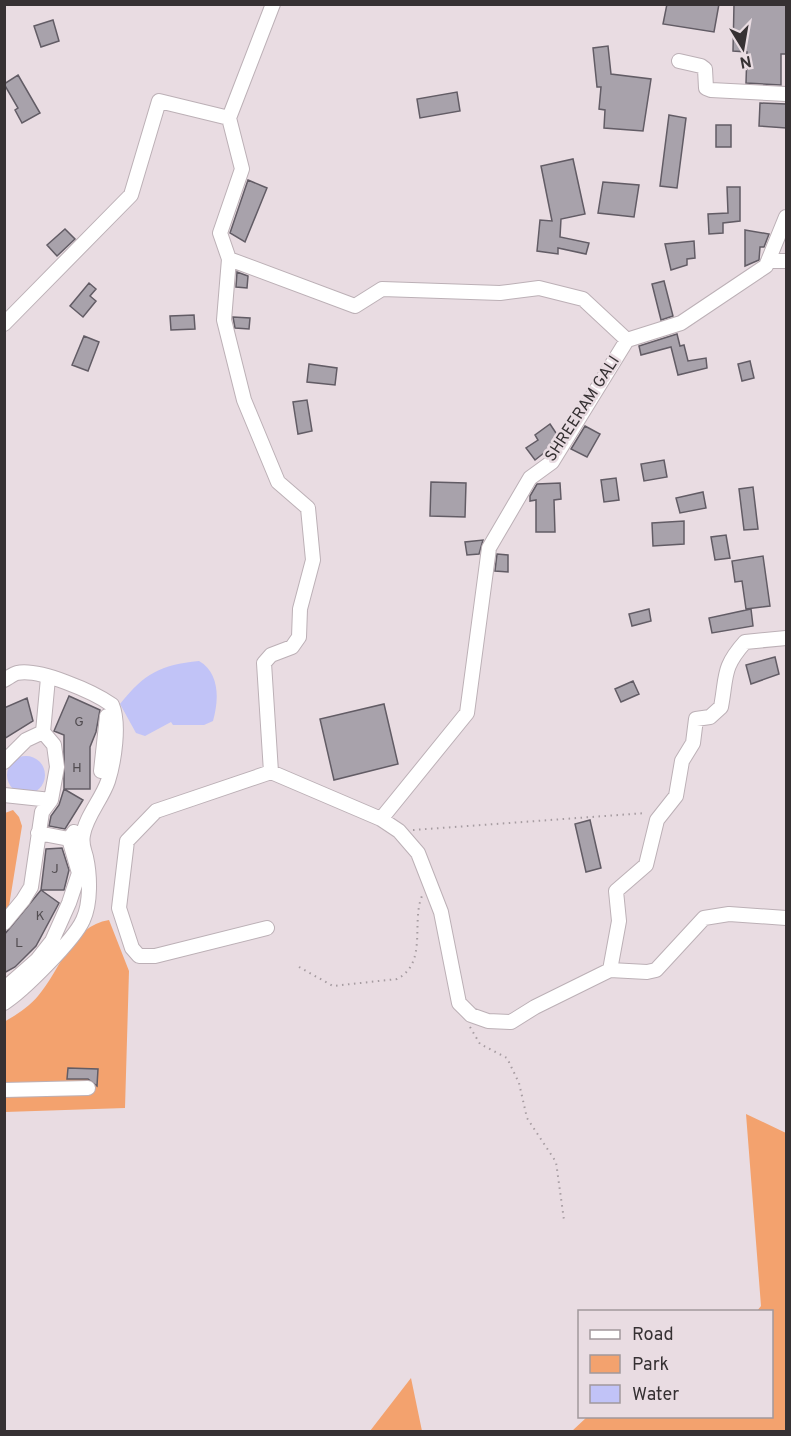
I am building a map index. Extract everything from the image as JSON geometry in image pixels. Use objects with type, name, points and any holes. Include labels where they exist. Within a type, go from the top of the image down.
[{"type":"street","points":[[271,772],[264,663],[271,655],[292,647],[299,637],[300,609],[313,560],[308,508],[278,482],[244,400],[224,320],[229,259],[220,233],[242,169],[229,118],[273,4]]},
{"type":"street","points":[[679,61],[705,69],[706,88],[711,90],[786,94]]},
{"type":"street","points":[[4,324],[131,195],[159,101],[229,118]]},
{"type":"street","name":"SHREERAM GALI","points":[[381,819],[467,713],[489,548],[530,478],[552,462],[627,340],[681,323],[766,266],[786,218]]},
{"type":"street","points":[[229,259],[354,306],[382,289],[500,293],[539,288],[583,299],[627,340]]},
{"type":"street","points":[[768,261],[786,261]]},
{"type":"street","points":[[610,970],[619,921],[616,891],[646,865],[657,820],[661,812],[676,796],[682,761],[693,743],[696,718],[710,717],[721,707],[725,671],[732,656],[745,642],[786,638]]},
{"type":"street","points":[[4,680],[17,673],[30,673],[96,693],[112,705],[117,726],[108,781],[83,832],[82,846],[86,858],[88,882],[88,900],[83,921],[44,968],[18,994],[4,1002]]},
{"type":"street","points":[[4,923],[31,887],[42,812],[51,800],[57,767],[54,746],[43,732],[48,678]]},
{"type":"street","points":[[4,989],[37,960],[52,941],[69,903],[79,873],[69,839],[98,785],[107,716]]},
{"type":"street","points":[[4,762],[26,740],[43,732]]},
{"type":"street","points":[[267,928],[155,956],[139,957],[132,948],[118,908],[127,841],[156,811],[271,772],[381,819],[399,831],[418,853],[441,912],[459,1003],[471,1015],[488,1021],[511,1022],[536,1006],[610,970],[647,972],[656,970],[704,918],[729,914],[786,918]]},
{"type":"street","points":[[4,783],[4,788]]},
{"type":"street","points":[[4,795],[51,800]]},
{"type":"street","points":[[39,833],[69,839]]},
{"type":"street","points":[[4,1090],[88,1088]]},
{"type":"path","points":[[399,831],[661,812]]},
{"type":"path","points":[[299,968],[333,986],[397,979],[405,975],[418,942],[417,908],[428,879]]},
{"type":"path","points":[[471,1015],[470,1030],[480,1044],[507,1058],[522,1089],[527,1118],[556,1162],[564,1220]]},
{"type":"green space","points":[[13,810],[22,826],[9,906],[5,911],[5,813]]},
{"type":"green space","points":[[109,920],[129,971],[125,1108],[5,1112],[4,1022],[18,1014],[38,996],[68,951],[85,931]]},
{"type":"green space","points":[[746,1114],[786,1133],[786,1431],[572,1431],[586,1418],[773,1418],[773,1310],[758,1310],[761,1306]]},
{"type":"green space","points":[[411,1378],[422,1431],[370,1431]]},
{"type":"water","points":[[199,661],[211,672],[216,688],[213,721],[204,725],[173,725],[171,722],[145,736],[136,733],[120,704],[129,693],[154,672],[174,665]]},
{"type":"water","points":[[26,756],[33,757],[39,762],[44,768],[44,782],[39,788],[33,793],[26,794],[19,793],[13,788],[8,782],[7,775],[8,768],[13,762],[19,757]]},
{"type":"building","points":[[667,4],[719,4],[714,32],[663,24]]},
{"type":"building","points":[[734,4],[786,4],[786,54],[781,54],[781,85],[746,83],[747,52],[733,51]]},
{"type":"building","points":[[53,20],[59,41],[41,47],[34,26]]},
{"type":"building","points":[[608,46],[611,74],[651,79],[643,131],[604,128],[605,110],[599,109],[601,87],[597,87],[593,48]]},
{"type":"building","points":[[18,75],[40,113],[22,123],[15,110],[18,108],[4,84]]},
{"type":"building","points":[[457,92],[460,111],[420,118],[417,99]]},
{"type":"building","points":[[760,103],[786,104],[786,128],[759,126]]},
{"type":"building","points":[[669,115],[686,118],[677,188],[660,186]]},
{"type":"building","points":[[716,125],[731,125],[731,147],[716,147]]},
{"type":"building","points":[[573,159],[585,214],[561,219],[560,237],[589,243],[586,254],[558,248],[558,254],[537,251],[540,220],[552,221],[541,166]]},
{"type":"building","points":[[248,180],[267,188],[245,242],[230,233]]},
{"type":"building","points":[[603,182],[639,185],[634,217],[598,213]]},
{"type":"building","points":[[727,187],[740,187],[740,221],[723,223],[723,233],[709,234],[708,214],[728,213]]},
{"type":"building","points":[[65,229],[75,239],[57,256],[47,245]]},
{"type":"building","points":[[745,230],[769,234],[764,247],[760,247],[759,260],[745,266]]},
{"type":"building","points":[[694,241],[695,258],[687,259],[687,265],[671,270],[665,244]]},
{"type":"building","points":[[237,272],[248,276],[247,288],[236,287]]},
{"type":"building","points":[[664,281],[673,316],[661,320],[652,284]]},
{"type":"building","points":[[89,283],[96,289],[90,296],[96,301],[83,317],[70,306]]},
{"type":"building","points":[[194,315],[195,329],[171,330],[170,316]]},
{"type":"building","points":[[233,317],[250,318],[249,329],[235,328]]},
{"type":"building","points":[[677,334],[680,346],[684,345],[688,361],[706,358],[707,368],[678,375],[671,347],[641,355],[639,346]]},
{"type":"building","points":[[84,336],[99,342],[88,371],[72,365]]},
{"type":"building","points":[[750,361],[754,378],[742,381],[738,364]]},
{"type":"building","points":[[309,364],[337,368],[335,385],[307,382]]},
{"type":"building","points":[[307,400],[312,431],[298,434],[293,402]]},
{"type":"building","points":[[550,424],[558,436],[549,449],[535,460],[526,448],[538,440],[535,435]]},
{"type":"building","points":[[585,426],[600,434],[587,457],[571,449]]},
{"type":"building","points":[[664,460],[667,477],[644,481],[641,464]]},
{"type":"building","points":[[616,478],[619,500],[604,502],[601,480]]},
{"type":"building","points":[[431,482],[466,483],[465,517],[430,516]]},
{"type":"building","points":[[560,483],[561,499],[554,500],[555,532],[536,532],[536,500],[530,501],[530,496],[537,484]]},
{"type":"building","points":[[753,487],[758,529],[744,530],[739,489]]},
{"type":"building","points":[[703,492],[706,508],[680,513],[676,498]]},
{"type":"building","points":[[684,521],[684,544],[653,546],[652,523]]},
{"type":"building","points":[[726,535],[730,558],[715,560],[711,537]]},
{"type":"building","points":[[483,540],[479,554],[467,555],[465,542]]},
{"type":"building","points":[[497,554],[508,555],[508,572],[495,571]]},
{"type":"building","points":[[763,556],[770,606],[746,609],[742,581],[735,582],[732,561]]},
{"type":"building","points":[[649,609],[651,621],[632,626],[629,614]]},
{"type":"building","points":[[751,609],[753,626],[712,633],[709,618]]},
{"type":"building","points":[[775,657],[779,674],[751,684],[746,665]]},
{"type":"building","points":[[633,681],[639,694],[621,702],[615,689]]},
{"type":"building","points":[[69,696],[100,710],[96,732],[90,747],[90,789],[64,789],[64,735],[54,731]]},
{"type":"building","points":[[27,698],[33,721],[4,739],[4,708]]},
{"type":"building","points":[[384,704],[398,764],[334,780],[320,719]]},
{"type":"building","points":[[64,789],[83,800],[65,829],[49,826],[51,816],[59,805]]},
{"type":"building","points":[[590,820],[601,868],[586,872],[575,824]]},
{"type":"building","points":[[62,848],[69,870],[64,890],[41,890],[46,849]]},
{"type":"building","points":[[41,890],[59,903],[36,946],[15,967],[4,973],[4,935]]},
{"type":"building","points":[[68,1068],[98,1069],[97,1086],[88,1079],[67,1079]]}]
